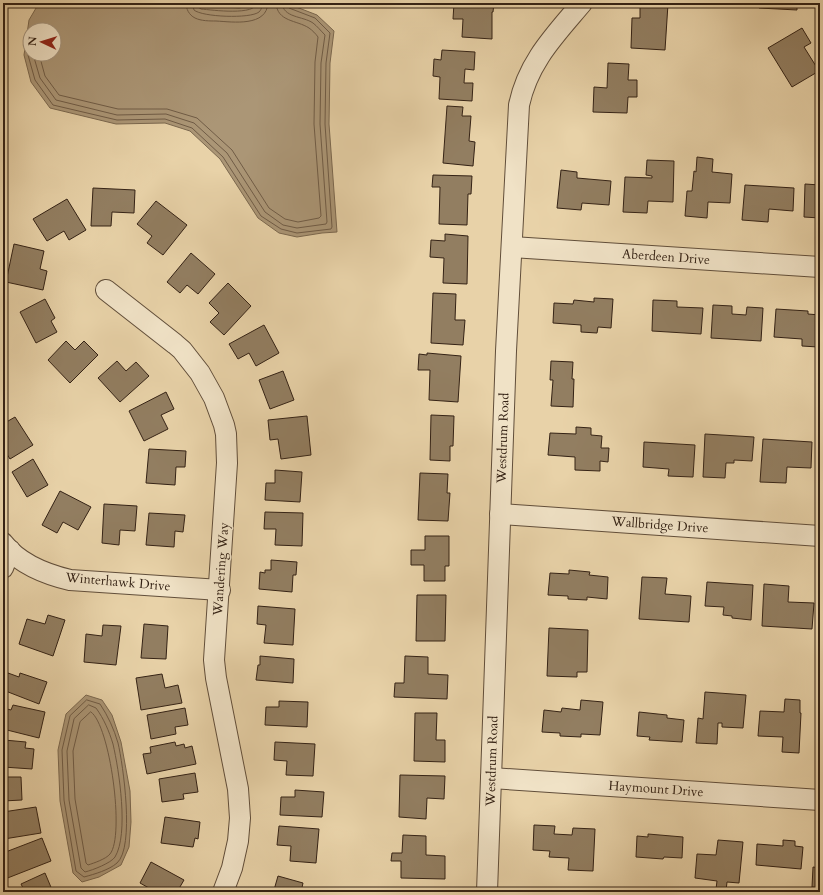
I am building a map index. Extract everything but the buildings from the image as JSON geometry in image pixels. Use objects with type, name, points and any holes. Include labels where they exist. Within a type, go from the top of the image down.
[{"type":"street","name":"Westdrum Road","points":[[487,892],[500,514],[519,104],[523,89],[541,52],[582,3]]},
{"type":"street","name":"Aberdeen Drive","points":[[512,247],[820,267]]},
{"type":"street","name":"Wandering Way","points":[[106,290],[182,350],[200,373],[216,402],[226,434],[227,463],[220,590],[214,660],[238,789],[240,818],[235,855],[223,892]]},
{"type":"street","name":"Wallbridge Drive","points":[[500,514],[820,536]]},
{"type":"street","name":"Winterhawk Drive","points":[[7,547],[34,567],[54,576],[70,580],[220,590]]},
{"type":"street","points":[[3,568],[7,547]]},
{"type":"street","name":"Haymount Drive","points":[[491,778],[820,800]]},
{"type":"water","points":[[39,3],[193,3],[239,8],[263,3],[286,3],[317,15],[334,31],[330,63],[329,124],[337,232],[297,237],[279,233],[258,218],[220,159],[190,131],[165,123],[116,124],[50,108],[31,82],[26,62],[62,62],[62,22],[29,22]]},
{"type":"water","points":[[86,695],[102,700],[112,715],[121,742],[130,791],[131,822],[129,847],[121,865],[99,877],[82,882],[73,873],[60,801],[58,750],[66,714]]}]
